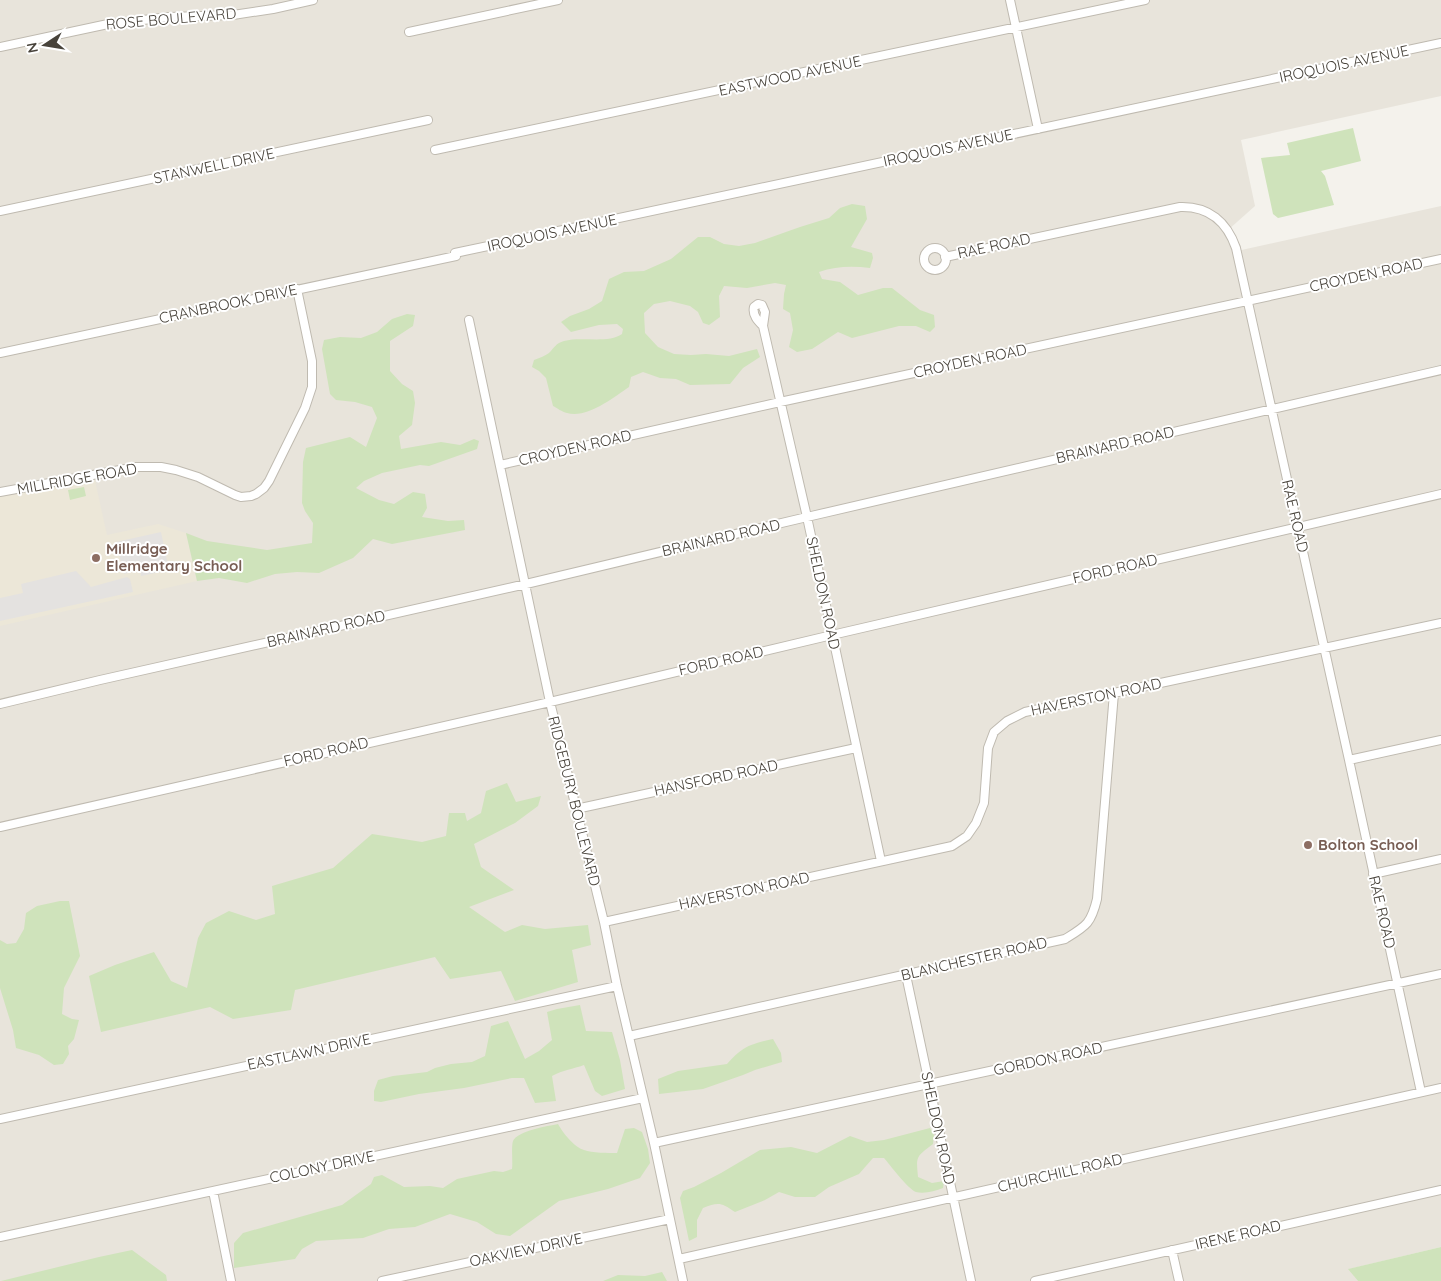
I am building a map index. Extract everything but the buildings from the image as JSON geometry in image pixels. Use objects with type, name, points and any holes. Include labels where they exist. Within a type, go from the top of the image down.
[{"type":"street","name":"ROSE BOULEVARD","points":[[0,47],[108,24],[159,18],[233,14],[313,0]]},
{"type":"street","points":[[409,32],[558,0]]},
{"type":"street","points":[[1010,0],[1038,129]]},
{"type":"street","name":"EASTWOOD AVENUE","points":[[435,150],[1145,0]]},
{"type":"street","name":"IROQUOIS AVENUE","points":[[456,254],[1441,43]]},
{"type":"street","name":"STANWELL DRIVE","points":[[0,211],[428,120]]},
{"type":"street","name":"RAE ROAD","points":[[945,257],[1174,208],[1196,208],[1212,215],[1220,221],[1232,236],[1325,648],[1420,1092]]},
{"type":"street","name":"CRANBROOK DRIVE","points":[[0,353],[456,254]]},
{"type":"street","name":"CROYDEN ROAD","points":[[500,465],[780,402],[1441,259]]},
{"type":"street","name":"MILLRIDGE ROAD","points":[[0,492],[94,476],[131,467],[176,470],[191,474],[236,496],[251,496],[260,491],[271,477],[305,408],[312,387],[312,361],[297,289]]},
{"type":"street","name":"RIDGEBURY BOULEVARD","points":[[469,320],[550,702],[604,922],[683,1281]]},
{"type":"street","name":"SHELDON ROAD","points":[[764,326],[881,861]]},
{"type":"street","name":"BRAINARD ROAD","points":[[0,704],[124,674],[526,584],[1441,370]]},
{"type":"street","name":"FORD ROAD","points":[[0,827],[550,702],[1441,494]]},
{"type":"street","name":"HAVERSTON ROAD","points":[[604,922],[952,846],[967,836],[976,823],[984,803],[988,748],[994,732],[1007,721],[1025,712],[1441,623]]},
{"type":"street","name":"BLANCHESTER ROAD","points":[[629,1036],[1065,939],[1082,929],[1093,916],[1097,899],[1114,693]]},
{"type":"street","points":[[1349,760],[1441,740]]},
{"type":"street","name":"HANSFORD ROAD","points":[[576,809],[856,748]]},
{"type":"street","points":[[1373,874],[1441,859]]},
{"type":"street","name":"GORDON ROAD","points":[[654,1143],[1441,974]]},
{"type":"street","name":"SHELDON ROAD","points":[[906,975],[971,1281]]},
{"type":"street","name":"EASTLAWN DRIVE","points":[[0,1119],[617,986]]},
{"type":"street","name":"CHURCHILL ROAD","points":[[679,1259],[1441,1088]]},
{"type":"street","name":"COLONY DRIVE","points":[[0,1237],[643,1098]]},
{"type":"street","name":"IRENE ROAD","points":[[1035,1281],[1441,1190]]},
{"type":"street","points":[[213,1191],[231,1281]]},
{"type":"street","name":"OAKVIEW DRIVE","points":[[382,1281],[670,1219]]},
{"type":"street","points":[[1172,1250],[1179,1281]]},
{"type":"shaded area","points":[[0,0],[1441,0],[1441,96],[1241,140],[1255,206],[1228,230],[1237,251],[1441,206],[1441,1247],[1349,1269],[1358,1281],[0,1281]]},
{"type":"shaded area","name":"Millridge Elementary School","points":[[94,476],[107,535],[158,524],[186,533],[197,581],[0,626],[0,492]]},
{"type":"shaded area","points":[[161,532],[169,570],[141,576],[140,570],[124,574],[116,542]]},
{"type":"shaded area","points":[[76,571],[91,587],[127,577],[130,579],[133,592],[0,621],[0,598],[23,593],[21,584]]},
{"type":"green space","points":[[1353,128],[1361,161],[1321,171],[1325,176],[1334,205],[1278,218],[1273,214],[1261,158],[1290,155],[1287,143]]},
{"type":"green space","points":[[852,204],[865,206],[867,219],[851,247],[872,253],[873,258],[870,268],[844,267],[825,270],[819,272],[822,279],[840,282],[858,295],[883,288],[892,288],[920,310],[934,315],[935,327],[930,332],[916,326],[899,326],[852,338],[838,332],[812,349],[797,352],[789,347],[793,330],[790,313],[783,309],[786,285],[775,283],[747,288],[724,286],[719,296],[720,317],[709,325],[703,323],[698,312],[690,306],[670,301],[654,304],[644,313],[645,333],[658,347],[674,354],[729,356],[757,349],[760,357],[743,368],[730,384],[690,385],[676,379],[660,378],[643,372],[631,377],[629,387],[591,410],[575,414],[565,412],[553,406],[546,378],[532,367],[534,360],[547,354],[557,344],[564,341],[609,339],[622,334],[623,329],[617,324],[599,325],[571,332],[561,322],[602,301],[609,279],[624,272],[644,271],[671,259],[698,237],[710,237],[724,244],[739,246],[755,243],[829,218],[840,208]]},
{"type":"green space","points":[[407,314],[415,315],[413,326],[390,341],[390,371],[402,384],[413,391],[415,403],[412,425],[399,436],[401,449],[441,442],[460,445],[474,439],[479,441],[477,449],[429,466],[420,465],[382,473],[364,481],[356,488],[379,500],[394,504],[413,492],[425,494],[427,508],[422,517],[448,521],[464,520],[465,530],[392,544],[373,539],[353,558],[319,573],[275,574],[247,583],[219,578],[197,581],[186,533],[207,541],[267,550],[312,543],[313,523],[302,503],[303,462],[306,448],[350,437],[366,447],[377,418],[372,407],[355,402],[336,400],[330,394],[322,349],[324,340],[340,337],[361,338],[377,332],[392,319]]},
{"type":"green space","points":[[84,487],[86,496],[70,500],[68,490]]},
{"type":"green space","points":[[507,783],[516,802],[541,796],[538,806],[515,823],[474,844],[481,867],[514,890],[469,907],[505,932],[522,925],[545,929],[588,925],[591,945],[572,950],[578,982],[515,1001],[501,971],[450,979],[435,957],[295,990],[291,1010],[233,1019],[210,1007],[101,1032],[89,976],[154,952],[171,981],[187,988],[198,938],[206,923],[229,911],[256,920],[275,914],[272,886],[333,868],[372,834],[422,842],[446,836],[449,813],[465,813],[467,821],[481,813],[486,791]]},
{"type":"green space","points":[[69,901],[80,956],[64,988],[62,1014],[79,1020],[74,1039],[68,1046],[69,1054],[63,1064],[54,1065],[39,1055],[16,1048],[13,1030],[0,988],[0,940],[7,944],[16,943],[24,929],[26,913],[37,906]]},
{"type":"green space","points":[[580,1005],[586,1031],[612,1032],[620,1060],[625,1089],[602,1096],[595,1091],[584,1065],[552,1076],[556,1101],[535,1103],[524,1078],[512,1078],[381,1102],[374,1101],[374,1091],[378,1080],[393,1076],[427,1072],[451,1064],[472,1062],[485,1056],[491,1026],[508,1021],[525,1059],[539,1051],[552,1040],[547,1012]]},
{"type":"green space","points":[[773,1039],[781,1053],[782,1062],[703,1089],[659,1094],[658,1079],[678,1071],[727,1064],[737,1053],[747,1047]]},
{"type":"green space","points":[[558,1124],[576,1146],[587,1151],[600,1153],[617,1153],[625,1129],[634,1128],[642,1132],[648,1149],[650,1163],[640,1178],[608,1189],[559,1201],[510,1236],[496,1234],[477,1222],[450,1214],[415,1227],[389,1229],[363,1238],[316,1241],[302,1249],[295,1259],[234,1268],[234,1243],[243,1233],[342,1205],[371,1184],[374,1177],[382,1175],[404,1187],[430,1186],[443,1188],[457,1179],[512,1169],[512,1144],[516,1137],[520,1134]]},
{"type":"green space","points":[[930,1128],[934,1135],[933,1144],[918,1158],[918,1177],[932,1183],[944,1181],[943,1188],[933,1191],[916,1192],[904,1182],[884,1158],[873,1158],[859,1174],[829,1187],[815,1197],[795,1197],[779,1192],[735,1212],[719,1204],[703,1208],[697,1220],[697,1237],[689,1241],[680,1198],[683,1191],[721,1173],[760,1150],[791,1147],[817,1153],[850,1136],[867,1142],[884,1140]]},
{"type":"green space","points":[[1441,1247],[1441,1281],[1358,1281],[1348,1269]]},
{"type":"green space","points":[[132,1250],[166,1275],[167,1281],[1,1281],[99,1257]]},
{"type":"green space","points":[[662,1272],[667,1281],[603,1281],[618,1275],[645,1276]]},
{"type":"place","name":"Millridge Elementary School","points":[[96,558]]},
{"type":"place","name":"Bolton School","points":[[1308,845]]}]
